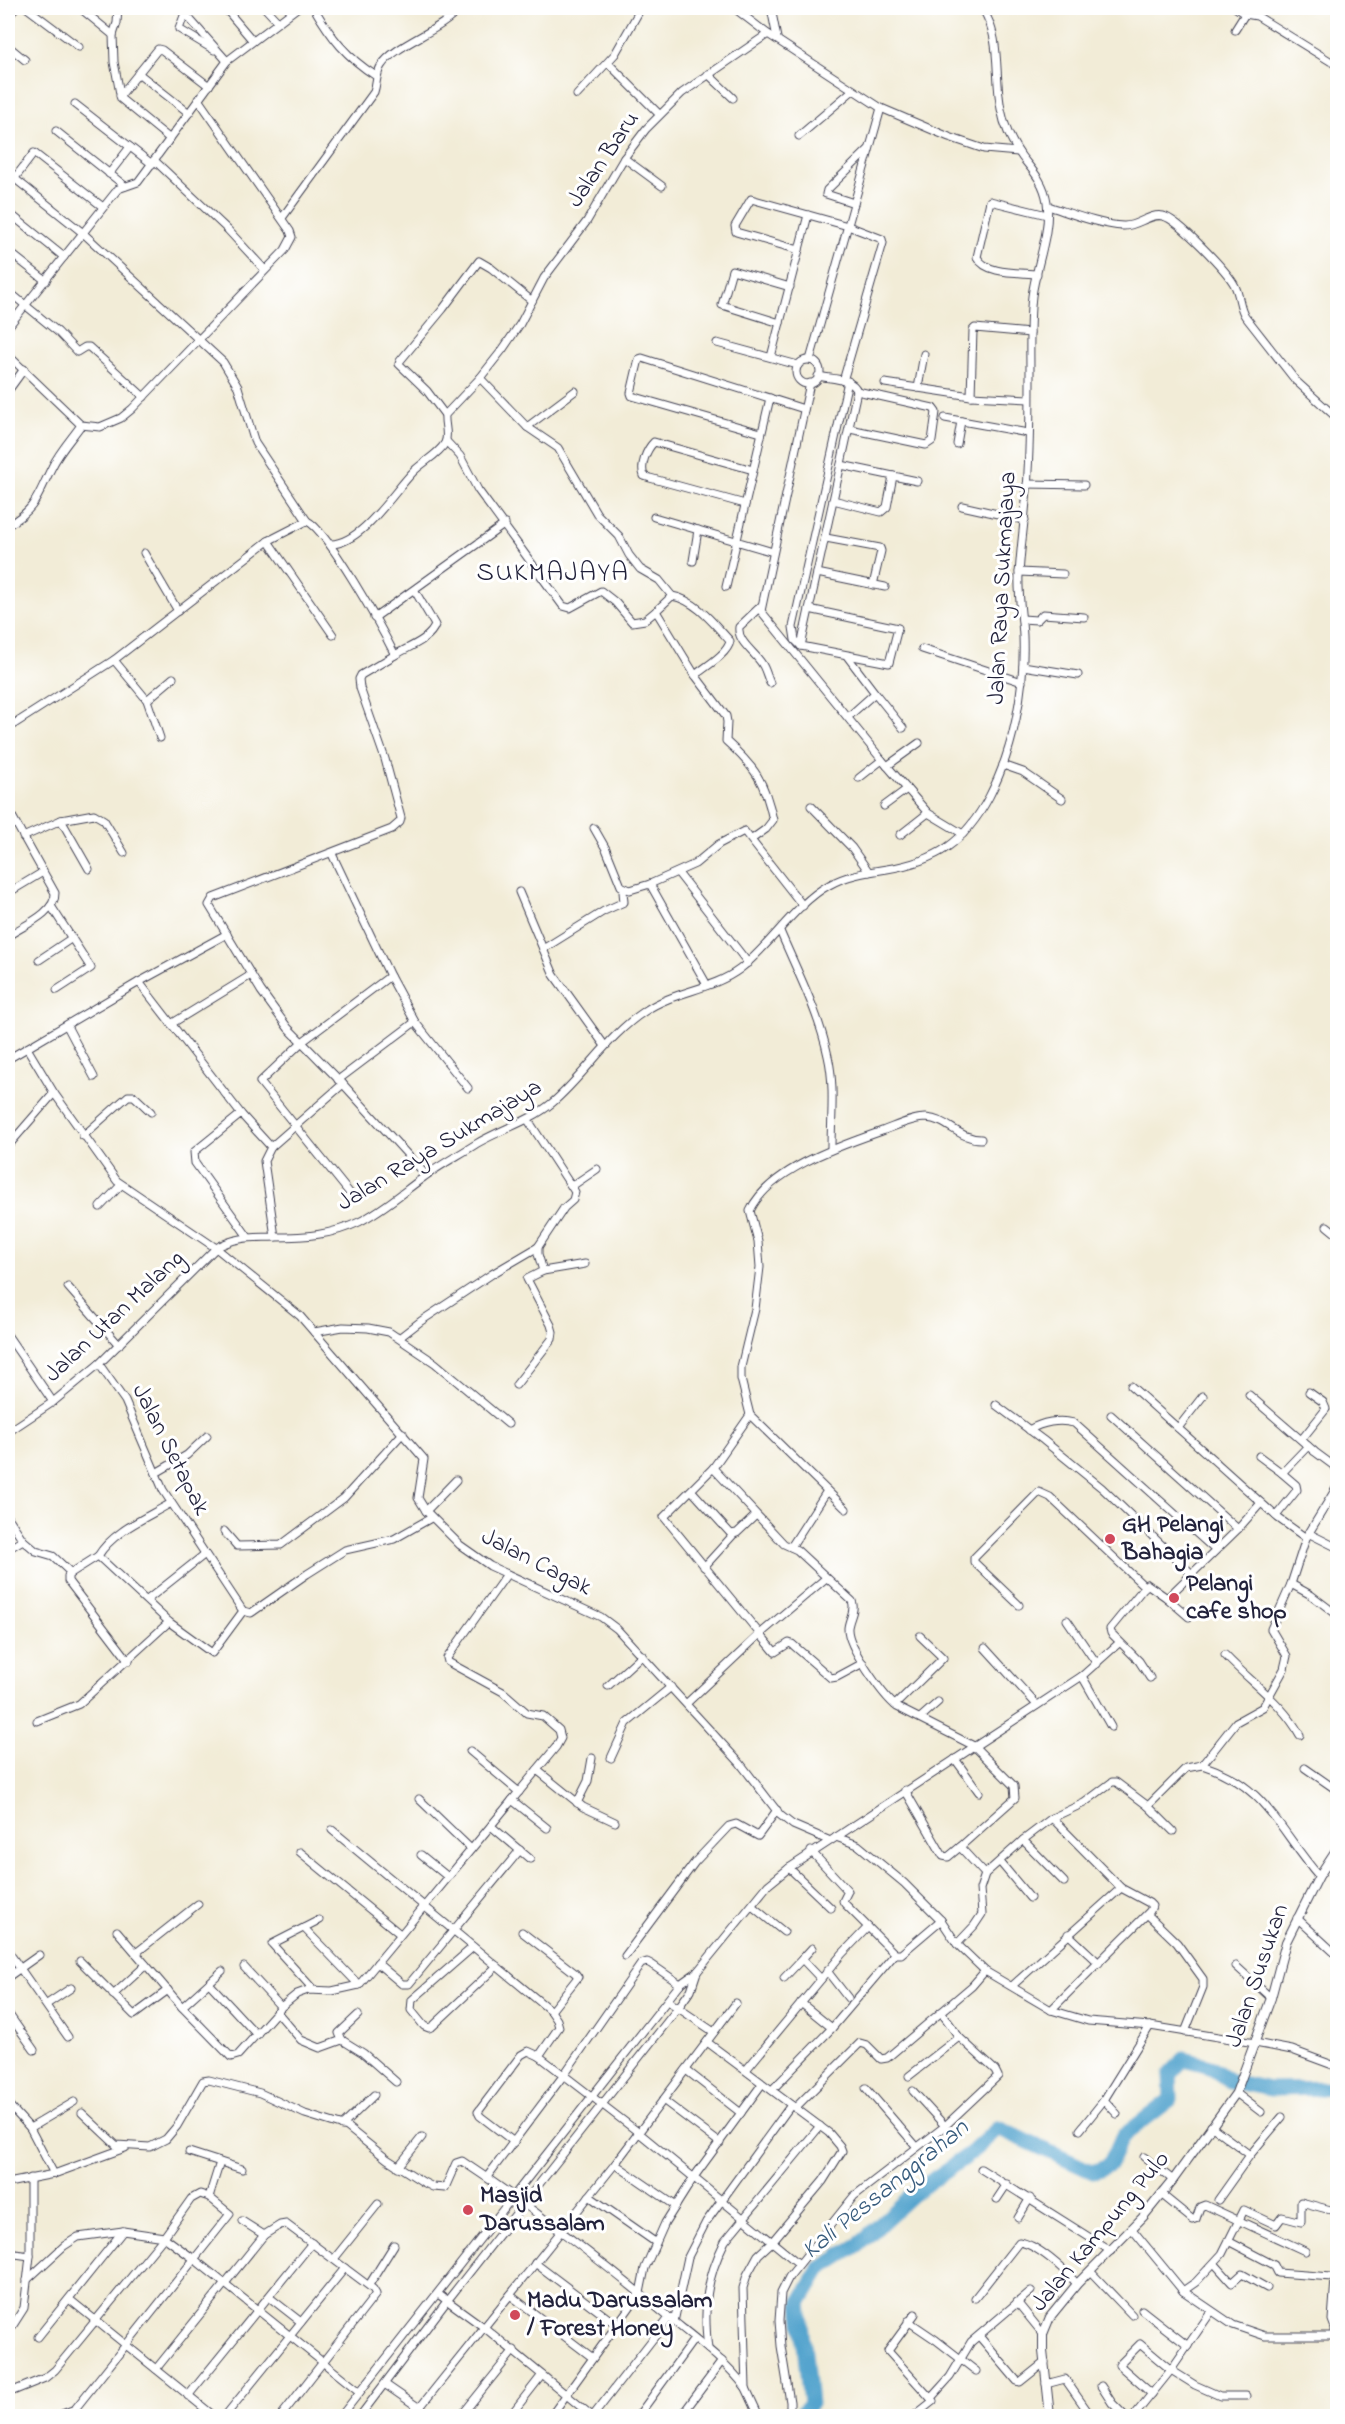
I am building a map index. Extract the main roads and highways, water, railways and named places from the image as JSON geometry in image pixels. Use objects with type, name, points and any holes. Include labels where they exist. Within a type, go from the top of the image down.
[{"type":"waterway","name":"Kali Pessanggrahan","points":[[799,2416],[810,2404],[800,2303],[820,2269],[858,2245],[914,2193],[971,2153],[998,2128],[1093,2172],[1109,2165],[1123,2136],[1171,2099],[1170,2074],[1184,2059],[1207,2065],[1230,2081],[1270,2089],[1338,2088]]},
{"type":"place","name":"GH Pelangi Bahagia","points":[[1110,1539]]},
{"type":"place","name":"Pelangi cafe shop","points":[[1174,1598]]},
{"type":"place","name":"Masjid Darussalam","points":[[468,2210]]},
{"type":"place","name":"Madu Darussalam / Forest Honey","points":[[515,2315]]},
{"type":"district","name":"SUKMAJAYA","points":[[553,573]]}]
